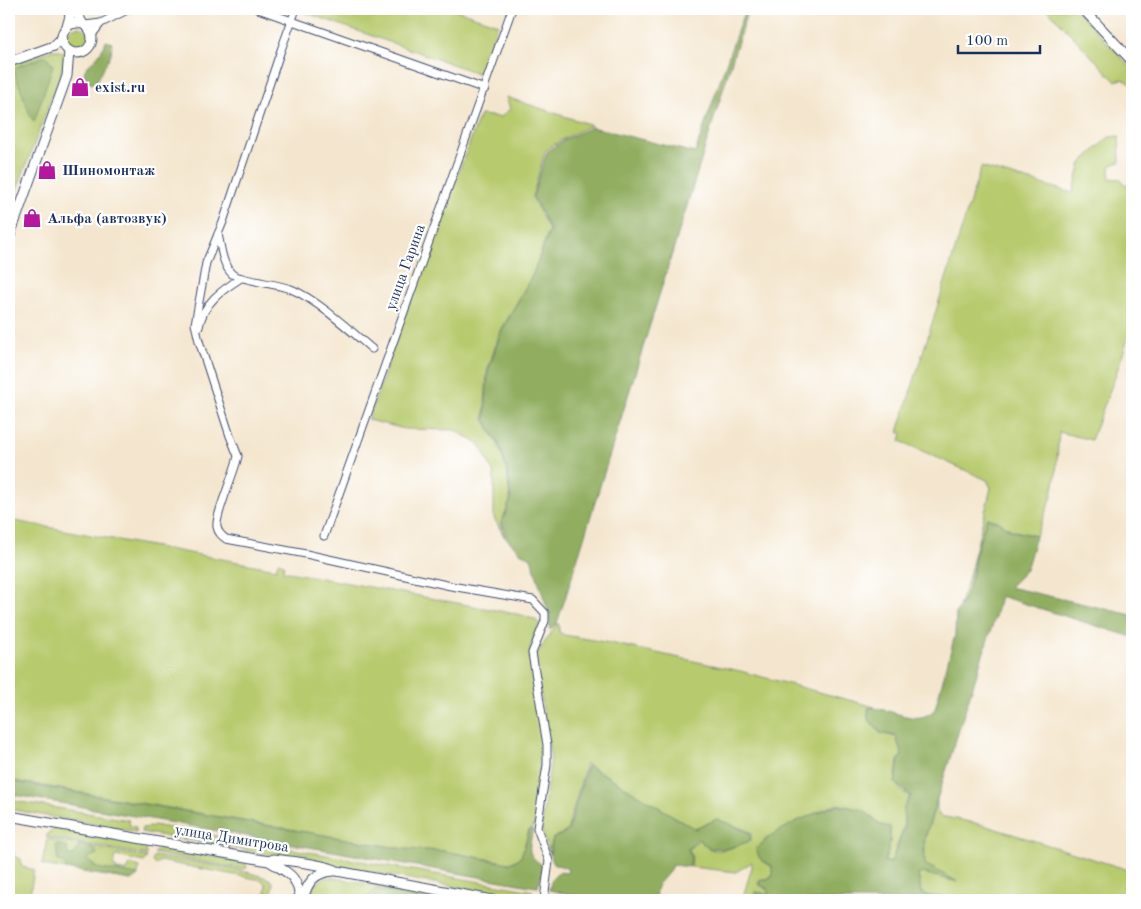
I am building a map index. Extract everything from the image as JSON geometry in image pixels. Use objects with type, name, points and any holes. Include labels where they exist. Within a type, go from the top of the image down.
[{"type":"main road","points":[[9,62],[54,46],[62,38],[67,27],[70,16],[68,9]]},
{"type":"main road","points":[[67,76],[91,45],[92,35],[74,9]]},
{"type":"main road","points":[[1083,9],[1132,61]]},
{"type":"main road","points":[[67,27],[73,24],[84,25]]},
{"type":"main road","points":[[9,238],[67,76],[70,57],[62,38]]},
{"type":"main road","points":[[54,46],[79,54],[86,51]]},
{"type":"main road","name":"улица Димитрова","points":[[9,816],[269,860],[274,858],[333,868],[337,871],[492,900]]},
{"type":"main road","points":[[269,860],[288,871],[302,900]]},
{"type":"main road","points":[[302,900],[312,878],[337,871]]},
{"type":"main road","points":[[450,892],[458,900]]},
{"type":"street","points":[[84,25],[101,22],[128,9]]},
{"type":"street","points":[[258,9],[485,89]]},
{"type":"street","points":[[296,9],[218,234],[206,263],[195,324],[238,456],[216,525],[217,530],[226,539],[306,554],[451,586],[534,600],[545,613],[545,621],[532,652],[547,745],[547,765],[537,828],[549,861],[544,900]]},
{"type":"street","name":"улица Гарина","points":[[324,536],[512,9]]},
{"type":"street","points":[[92,35],[101,22]]},
{"type":"street","points":[[218,234],[227,267],[232,274],[242,278],[276,284],[302,294],[372,349]]},
{"type":"street","points":[[199,341],[200,320],[206,308],[228,286],[242,278]]},
{"type":"green space","points":[[305,9],[453,9],[498,24],[480,74],[304,12]]},
{"type":"green space","points":[[745,9],[748,9],[565,599],[557,623],[550,630],[549,614],[531,558],[520,552],[507,539],[502,522],[511,500],[508,472],[499,444],[485,419],[488,372],[501,332],[533,274],[550,230],[533,196],[547,152],[564,140],[592,127],[695,153]]},
{"type":"green space","points":[[1047,9],[1076,9],[1132,69],[1132,85],[1123,79],[1115,81]]},
{"type":"green space","points":[[78,27],[86,30],[89,38],[86,46],[78,49],[70,46],[67,38],[70,30]]},
{"type":"green space","points":[[106,41],[112,43],[111,54],[95,84],[89,83],[84,72],[103,48]]},
{"type":"green space","points":[[53,50],[64,53],[64,65],[16,192],[9,189],[9,65]]},
{"type":"green space","points":[[46,56],[53,65],[34,122],[13,68]]},
{"type":"green space","points":[[506,97],[591,125],[563,139],[545,151],[532,197],[549,230],[533,274],[500,332],[487,372],[484,419],[499,446],[507,472],[510,501],[501,523],[505,538],[494,518],[494,474],[480,445],[455,430],[405,429],[368,420],[480,115],[501,117],[510,109]]},
{"type":"green space","points":[[1119,136],[1120,162],[1111,165],[1109,178],[1120,179],[1126,185],[1132,183],[1132,326],[1115,377],[1091,440],[1059,432],[1056,474],[1051,499],[1036,536],[1012,530],[998,521],[987,518],[974,560],[969,588],[959,606],[967,584],[991,488],[987,480],[900,441],[902,433],[898,432],[981,167],[1073,193],[1081,163],[1109,137]]},
{"type":"green space","points":[[987,518],[998,522],[1012,531],[1036,536],[1026,570],[1009,587],[1132,615],[1132,637],[1000,596],[924,840],[925,864],[958,882],[922,873],[918,875],[921,893],[929,896],[958,898],[960,900],[753,900],[756,892],[765,895],[769,894],[768,889],[759,884],[761,880],[773,875],[772,866],[760,859],[756,849],[769,837],[797,821],[837,805],[863,810],[881,825],[890,827],[889,849],[884,862],[891,863],[905,827],[903,809],[911,796],[895,783],[902,755],[896,736],[881,733],[868,718],[869,708],[912,717],[928,715],[935,709],[955,635],[956,612],[964,601],[973,574],[975,556]]},
{"type":"green space","points":[[9,520],[276,569],[278,562],[284,564],[283,571],[522,615],[536,620],[539,624],[530,650],[530,661],[544,745],[545,766],[536,818],[533,828],[529,830],[521,857],[510,863],[443,851],[404,849],[9,780]]},
{"type":"green space","points":[[557,624],[559,624],[559,632],[564,635],[740,671],[875,707],[868,708],[868,719],[880,733],[896,737],[902,755],[898,760],[895,783],[903,792],[910,796],[903,809],[904,827],[891,862],[884,862],[890,845],[890,827],[881,825],[863,810],[837,804],[768,837],[756,849],[760,859],[772,867],[772,875],[767,879],[760,879],[758,884],[768,890],[769,894],[756,892],[753,900],[742,900],[752,862],[736,872],[691,867],[692,856],[689,849],[699,840],[713,850],[729,848],[751,841],[751,832],[717,819],[695,829],[586,764],[567,831],[553,838],[549,853],[541,827],[551,758],[536,666],[537,654]]},
{"type":"green space","points":[[587,766],[695,829],[717,819],[750,833],[750,841],[726,849],[709,848],[698,839],[688,849],[691,856],[690,867],[672,865],[656,889],[657,900],[598,900],[549,890],[552,879],[559,872],[567,873],[568,869],[553,863],[550,855],[553,839],[568,831]]},
{"type":"green space","points":[[9,781],[404,849],[444,851],[510,864],[521,857],[529,830],[533,829],[530,841],[531,854],[544,866],[538,887],[530,886],[9,794]]},
{"type":"green space","points":[[9,800],[129,820],[130,826],[136,827],[136,832],[9,809]]},
{"type":"green space","points":[[937,800],[937,811],[940,816],[980,824],[1132,871],[1132,900],[961,900],[958,898],[929,896],[921,892],[918,875],[925,853],[925,839]]},
{"type":"green space","points":[[153,825],[533,891],[526,896],[508,896],[141,832],[142,828],[152,827]]},
{"type":"green space","points":[[57,829],[141,844],[146,848],[147,855],[46,837],[51,830]]},
{"type":"green space","points":[[47,839],[147,857],[144,862],[116,856],[113,866],[116,867],[116,870],[127,871],[130,864],[140,867],[137,877],[131,880],[43,865]]},
{"type":"green space","points":[[56,844],[67,847],[68,855],[73,855],[79,848],[77,844],[89,847],[94,849],[97,854],[86,859],[97,868],[138,876],[131,880],[66,869],[64,863],[58,861]]},
{"type":"green space","points":[[166,848],[245,862],[247,868],[242,869],[154,853],[158,849]]},
{"type":"green space","points":[[10,850],[14,851],[13,856],[21,859],[21,866],[34,870],[29,900],[9,900],[9,880],[12,861],[9,858]]},
{"type":"green space","points":[[154,856],[218,866],[267,878],[273,882],[271,900],[264,900],[266,885],[262,880],[160,861],[155,865],[152,862]]},
{"type":"green space","points":[[329,877],[449,897],[454,900],[309,900],[310,892],[314,885]]},
{"type":"green space","points":[[376,889],[406,893],[413,898],[431,900],[346,900],[367,897]]},
{"type":"place","name":"exist.ru","points":[[80,87]]},
{"type":"place","name":"Шиномонтаж","points":[[47,170]]},
{"type":"place","name":"Альфа (автозвук)","points":[[32,218]]}]
